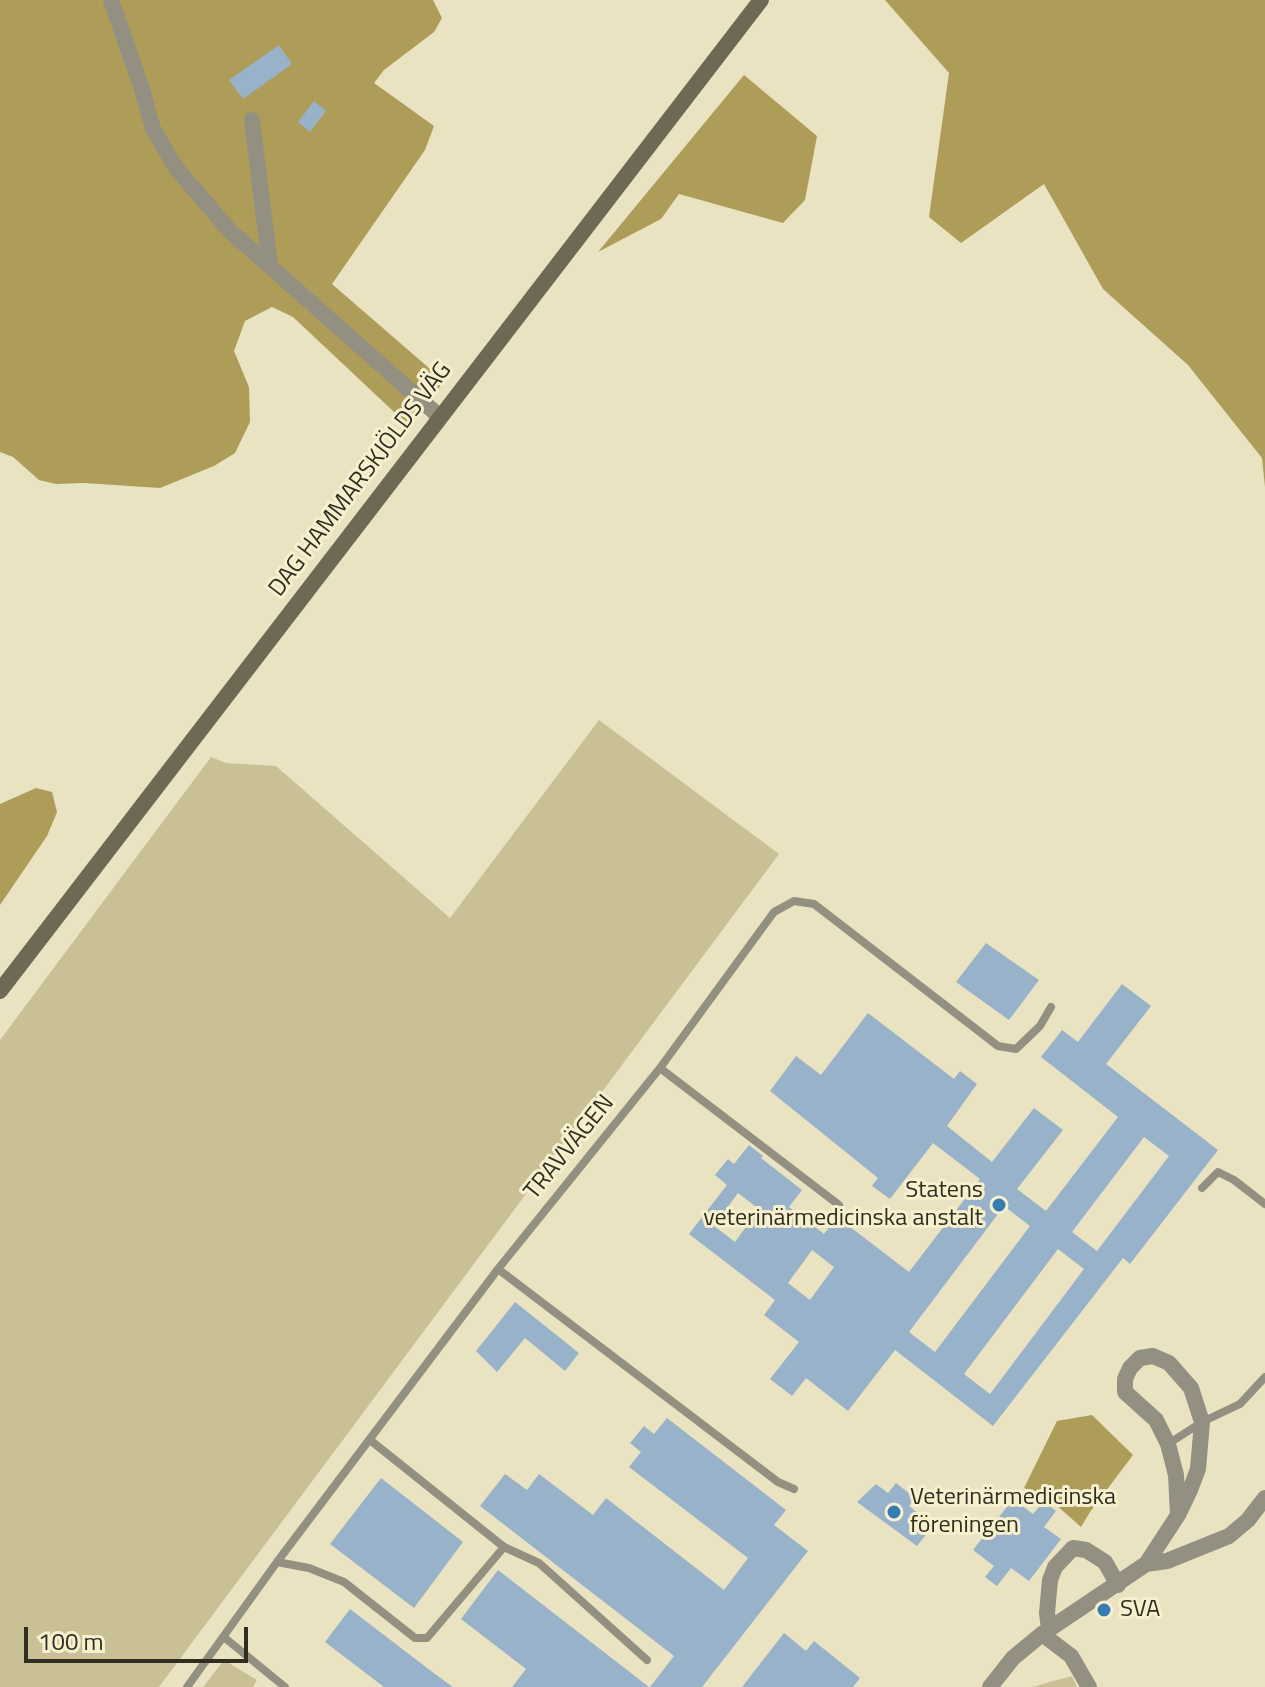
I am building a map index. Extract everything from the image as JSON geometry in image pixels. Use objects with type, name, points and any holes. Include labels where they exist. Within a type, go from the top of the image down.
[{"type":"main road","name":"DAG HAMMARSKJÖLDS VÄG","points":[[0,991],[761,0]]},
{"type":"street","points":[[111,0],[153,129],[176,168],[230,231],[440,417]]},
{"type":"street","points":[[252,120],[270,266]]},
{"type":"street","points":[[990,1687],[1013,1658],[1046,1631],[1146,1564],[1178,1515],[1198,1469],[1202,1422],[1191,1388],[1181,1375],[1169,1363],[1153,1356],[1140,1358],[1125,1379],[1125,1392],[1156,1420],[1168,1444],[1176,1475],[1178,1515]]},
{"type":"street","points":[[1146,1564],[1167,1561],[1229,1536],[1248,1520],[1265,1498]]},
{"type":"street","points":[[1089,1687],[1071,1656],[1046,1631],[1050,1580],[1055,1567],[1073,1548],[1095,1554],[1105,1562],[1118,1585]]},
{"type":"lane","name":"TRAVVÄGEN","points":[[187,1687],[277,1562],[498,1269],[660,1068],[774,912],[794,901],[814,904],[998,1046],[1016,1049],[1040,1026],[1051,1007]]},
{"type":"lane","points":[[660,1068],[839,1205]]},
{"type":"lane","points":[[1202,1188],[1218,1172],[1265,1204]]},
{"type":"lane","points":[[498,1269],[778,1482],[794,1489]]},
{"type":"lane","points":[[1168,1444],[1202,1422],[1240,1404],[1265,1377]]},
{"type":"lane","points":[[370,1440],[504,1547],[539,1563],[647,1660]]},
{"type":"lane","points":[[277,1562],[309,1568],[344,1582],[415,1638],[427,1638],[504,1547]]},
{"type":"lane","points":[[225,1638],[285,1687]]},
{"type":"shaded area","points":[[0,0],[433,0],[442,18],[434,32],[384,70],[374,83],[434,126],[425,150],[332,284],[444,381],[410,427],[293,317],[272,307],[245,321],[234,351],[249,387],[250,422],[235,453],[214,466],[160,488],[56,484],[39,480],[13,457],[0,452]]},
{"type":"shaded area","points":[[885,0],[1265,0],[1265,487],[1262,458],[1188,365],[1103,289],[1044,184],[961,243],[929,217],[949,73]]},
{"type":"shaded area","points":[[744,75],[817,136],[805,200],[783,223],[679,194],[661,219],[598,252]]},
{"type":"shaded area","points":[[599,720],[779,854],[159,1687],[0,1687],[0,1040],[211,757],[226,763],[276,766],[450,918]]},
{"type":"shaded area","points":[[36,788],[52,792],[57,812],[47,836],[0,905],[0,804]]},
{"type":"shaded area","points":[[1092,1415],[1133,1455],[1081,1527],[1047,1497],[1024,1488],[1057,1421]]},
{"type":"shaded area","points":[[224,1660],[257,1680],[253,1687],[203,1687]]},
{"type":"shaded area","points":[[1072,1676],[1077,1687],[1033,1687],[1049,1682]]},
{"type":"building","points":[[279,45],[292,64],[243,99],[229,80]]},
{"type":"building","points":[[314,101],[326,111],[310,132],[298,122]]},
{"type":"building","points":[[986,943],[1039,980],[1009,1020],[956,982]]},
{"type":"building","name":"Statens veterinärmedicinska anstalt","points":[[1122,984],[1151,1006],[1106,1064],[1218,1150],[1130,1264],[1123,1258],[993,1426],[895,1350],[848,1411],[806,1378],[792,1396],[770,1379],[799,1342],[764,1315],[775,1300],[689,1234],[727,1185],[715,1175],[728,1159],[734,1164],[749,1145],[802,1190],[789,1207],[824,1234],[837,1217],[909,1272],[980,1179],[933,1143],[890,1199],[872,1186],[878,1178],[770,1091],[796,1056],[821,1075],[868,1013],[954,1079],[960,1071],[977,1084],[947,1126],[992,1162],[1034,1108],[1063,1130],[1017,1189],[1046,1211],[1118,1117],[1041,1057],[1062,1030],[1078,1042]],"holes":[[[1144,1137],[1169,1156],[1097,1251],[1072,1232]],[[738,1193],[759,1209],[735,1242],[714,1226]],[[1004,1206],[1030,1226],[935,1352],[909,1332]],[[1058,1249],[1084,1269],[990,1394],[964,1374]],[[812,1250],[834,1267],[810,1300],[788,1283]]]},
{"type":"building","points":[[515,1302],[579,1353],[565,1371],[525,1338],[497,1372],[476,1351]]},
{"type":"building","points":[[667,1418],[786,1510],[774,1525],[808,1551],[702,1687],[650,1687],[674,1656],[480,1506],[505,1474],[527,1490],[539,1474],[593,1515],[606,1498],[724,1590],[748,1558],[629,1467],[641,1452],[630,1443],[644,1426],[654,1434]]},
{"type":"building","points":[[381,1478],[463,1542],[414,1608],[330,1544]]},
{"type":"building","name":"Veterinärmedicinska föreningen","points":[[896,1483],[915,1498],[909,1506],[924,1518],[919,1525],[928,1532],[917,1546],[857,1502],[876,1484],[888,1493]]},
{"type":"building","points":[[1013,1499],[1033,1514],[1044,1501],[1056,1511],[1044,1527],[1061,1539],[1029,1581],[1011,1568],[997,1586],[985,1577],[994,1566],[973,1550]]},
{"type":"building","points":[[498,1570],[649,1687],[512,1687],[526,1669],[461,1619]]},
{"type":"building","points":[[350,1609],[453,1687],[384,1687],[325,1642]]},
{"type":"building","points":[[784,1633],[806,1651],[814,1641],[860,1678],[853,1687],[742,1687]]},
{"type":"place","name":"Statens veterinärmedicinska anstalt","points":[[999,1205]]},
{"type":"place","name":"Veterinärmedicinska föreningen","points":[[894,1512]]},
{"type":"place","name":"SVA","points":[[1104,1610]]}]
